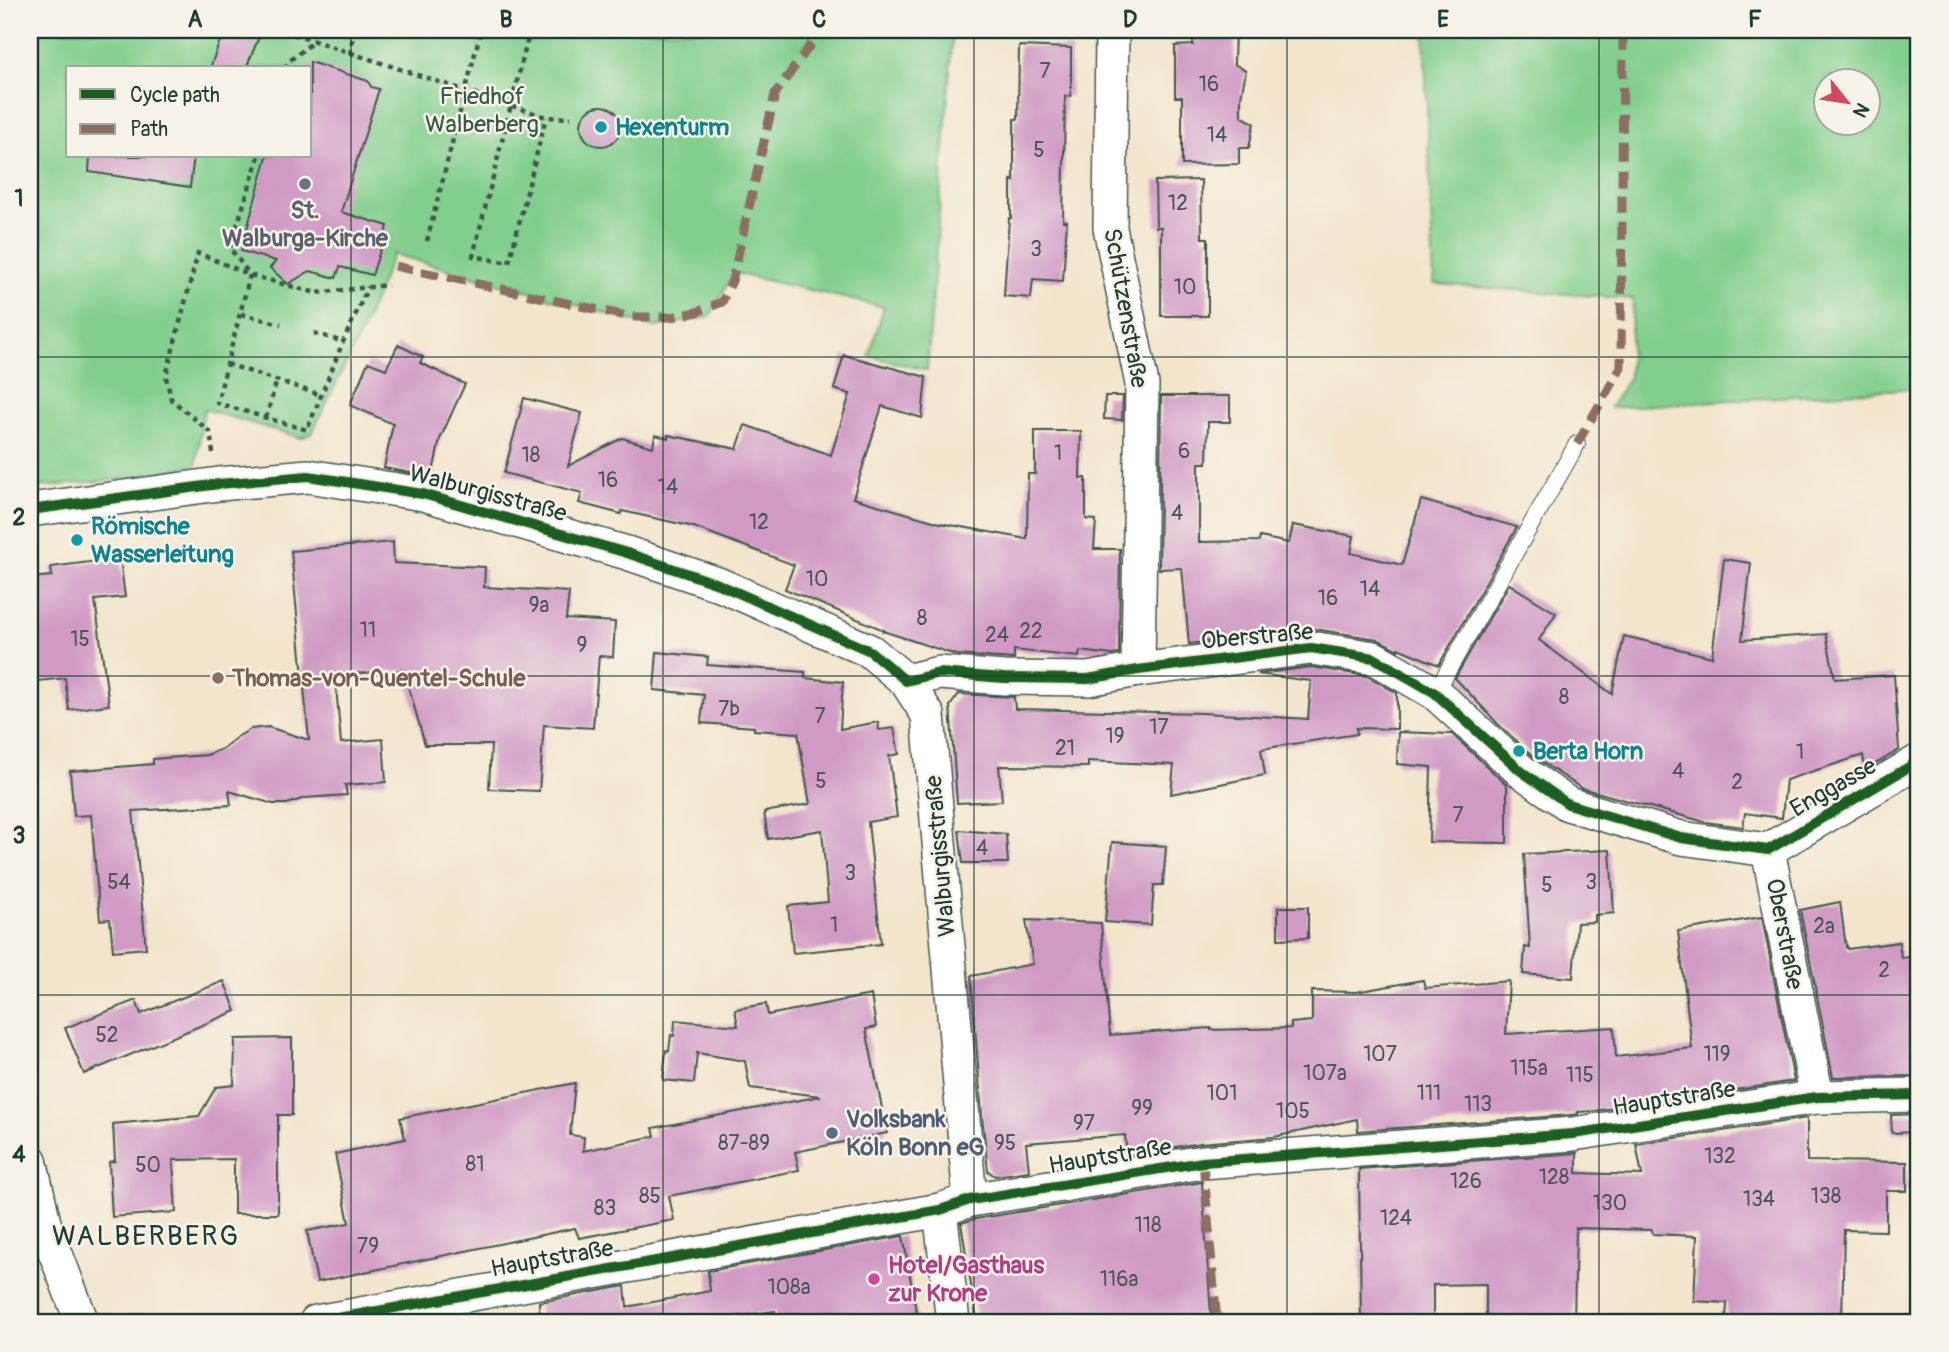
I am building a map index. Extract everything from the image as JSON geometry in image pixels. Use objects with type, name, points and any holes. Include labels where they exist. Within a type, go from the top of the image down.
[{"type":"street","name":"Schützenstraße","points":[[1112,30],[1110,228],[1142,384],[1138,670]]},
{"type":"street","name":"Walburgisstraße","points":[[30,510],[219,484],[308,476],[423,494],[627,553],[718,584],[870,651],[906,681],[928,715],[955,1205],[953,1322]]},
{"type":"street","name":"Oberstraße","points":[[906,681],[939,673],[1004,678],[1088,679],[1311,648],[1374,658],[1435,693],[1521,771],[1568,804],[1681,838],[1768,850],[1817,1097]]},
{"type":"street","name":"Enggasse","points":[[1768,850],[1919,761]]},
{"type":"street","name":"Hauptstraße","points":[[316,1322],[1203,1162],[1573,1134],[1817,1097],[1919,1095]]},
{"type":"street","points":[[30,1160],[44,1223],[82,1322]]},
{"type":"lane","points":[[1435,693],[1577,444]]},
{"type":"path","points":[[350,54],[354,30]]},
{"type":"path","points":[[428,241],[481,30]]},
{"type":"path","points":[[530,30],[473,256],[509,263],[546,117]]},
{"type":"path","points":[[293,34],[546,117],[571,118]]},
{"type":"path","points":[[286,66],[313,41]]},
{"type":"path","points":[[258,158],[230,248],[250,275],[217,403],[307,430],[368,287]]},
{"type":"path","points":[[219,484],[210,432],[171,400],[166,376],[198,253],[250,275],[316,293],[388,285]]},
{"type":"path","points":[[241,314],[281,324]]},
{"type":"path","points":[[314,333],[343,342]]},
{"type":"path","points":[[227,364],[321,395]]},
{"type":"path","points":[[266,418],[277,380]]},
{"type":"green space","name":"Friedhof Walberberg","points":[[30,30],[953,30],[927,370],[869,356],[884,307],[734,273],[709,317],[655,327],[393,254],[362,330],[312,433],[301,438],[204,409],[196,465],[133,478],[30,488]]},
{"type":"green space","points":[[1424,30],[1919,30],[1919,388],[1610,408],[1629,377],[1633,299],[1434,284]]},
{"type":"building","points":[[224,30],[262,30],[247,66],[211,66]]},
{"type":"building","points":[[1193,30],[1235,30],[1234,64],[1246,71],[1241,116],[1254,123],[1249,148],[1239,148],[1239,164],[1182,165],[1182,97],[1175,97],[1175,46],[1193,45]]},
{"type":"building","points":[[1019,46],[1071,48],[1071,96],[1065,96],[1063,221],[1067,221],[1063,281],[1033,279],[1031,298],[1004,296],[1011,218],[1011,180],[1014,181],[1014,119],[1018,119]]},
{"type":"building","name":"St. Walburga-Kirche","points":[[310,62],[368,81],[371,87],[379,89],[341,212],[388,226],[372,275],[340,267],[336,278],[310,271],[288,284],[270,268],[276,261],[241,251],[266,158],[312,158]]},
{"type":"building","name":"Hexenturm","points":[[601,106],[609,107],[615,112],[620,118],[620,134],[615,140],[609,145],[601,146],[593,145],[587,140],[582,134],[581,126],[582,118],[587,112],[593,107]]},
{"type":"building","points":[[90,158],[194,158],[190,187],[89,172]]},
{"type":"building","points":[[1201,180],[1202,238],[1208,238],[1208,316],[1161,316],[1161,227],[1156,227],[1155,181]]},
{"type":"building","points":[[398,345],[423,357],[420,363],[465,384],[440,439],[432,477],[384,468],[393,424],[350,405],[368,362],[386,369]]},
{"type":"building","points":[[844,355],[926,377],[922,418],[882,406],[853,498],[940,523],[1027,539],[1028,474],[1035,474],[1035,431],[1081,431],[1080,478],[1086,478],[1086,519],[1096,520],[1094,549],[1120,549],[1119,654],[1080,651],[1079,657],[1014,650],[1014,659],[956,655],[883,631],[785,589],[794,565],[694,527],[622,511],[621,514],[579,503],[582,493],[504,473],[524,398],[582,413],[568,466],[622,438],[653,447],[655,435],[668,438],[668,435],[737,449],[745,425],[831,455],[850,394],[834,389]]},
{"type":"building","points":[[1105,396],[1123,396],[1122,420],[1104,419]]},
{"type":"building","points":[[1161,396],[1230,396],[1230,422],[1208,422],[1207,463],[1199,463],[1199,542],[1259,541],[1260,537],[1289,543],[1293,525],[1354,536],[1351,553],[1402,565],[1421,500],[1517,527],[1439,665],[1377,639],[1314,629],[1189,644],[1182,568],[1159,569]]},
{"type":"building","points":[[393,542],[394,563],[485,567],[484,587],[569,592],[566,619],[615,622],[613,657],[599,656],[593,728],[544,725],[539,791],[489,789],[491,745],[425,745],[404,670],[335,675],[341,743],[383,739],[386,782],[345,785],[347,795],[305,798],[287,804],[273,804],[229,791],[231,805],[133,811],[146,948],[113,951],[110,919],[100,920],[91,815],[74,816],[70,771],[153,764],[153,759],[207,755],[222,749],[251,729],[268,727],[309,740],[291,551]]},
{"type":"building","points":[[120,558],[125,597],[95,600],[109,705],[69,710],[65,678],[30,682],[30,578],[52,576],[51,567]]},
{"type":"building","points":[[1724,559],[1751,563],[1742,640],[1826,634],[1835,679],[1894,675],[1899,750],[1865,770],[1863,755],[1786,780],[1782,818],[1745,813],[1743,827],[1705,822],[1581,788],[1533,756],[1498,724],[1455,678],[1509,584],[1556,613],[1539,640],[1612,694],[1624,636],[1712,657]]},
{"type":"building","points":[[657,652],[708,657],[707,665],[805,672],[805,678],[843,682],[840,729],[878,722],[879,730],[894,728],[899,754],[889,756],[897,817],[868,822],[881,944],[793,953],[788,906],[828,902],[822,830],[768,839],[764,812],[810,804],[798,733],[701,723],[704,695],[654,690]]},
{"type":"building","points":[[1311,667],[1367,676],[1397,693],[1397,729],[1356,728],[1357,734],[1261,749],[1265,775],[1171,794],[1174,765],[1088,761],[1088,767],[999,766],[1002,801],[957,803],[950,706],[959,694],[1014,697],[1015,709],[1203,713],[1308,719],[1311,681],[1258,674]]},
{"type":"building","points":[[1398,732],[1452,734],[1507,785],[1507,843],[1429,842],[1431,767],[1397,764]]},
{"type":"building","points":[[959,830],[1006,834],[1008,863],[963,863]]},
{"type":"building","points":[[1112,842],[1166,846],[1163,885],[1154,885],[1151,925],[1105,922]]},
{"type":"building","points":[[1610,850],[1614,913],[1595,915],[1595,922],[1577,923],[1573,978],[1523,974],[1525,947],[1530,948],[1524,854]]},
{"type":"building","points":[[1840,902],[1848,949],[1899,942],[1901,958],[1916,956],[1919,982],[1919,1076],[1833,1077],[1800,910]]},
{"type":"building","points":[[1278,907],[1308,907],[1308,938],[1278,939]]},
{"type":"building","points":[[1762,917],[1794,1081],[1571,1115],[1358,1131],[1357,1119],[1274,1137],[1200,1143],[1127,1155],[1125,1135],[1026,1143],[1029,1171],[995,1176],[988,1171],[971,976],[1033,964],[1026,920],[1101,923],[1110,1035],[1211,1028],[1291,1028],[1291,1023],[1312,1021],[1312,991],[1356,992],[1423,980],[1425,988],[1509,981],[1506,1034],[1614,1027],[1616,1057],[1692,1048],[1678,931]]},
{"type":"building","points":[[224,981],[236,1011],[84,1074],[65,1028],[136,1000],[141,1014]]},
{"type":"building","points":[[871,995],[876,1027],[866,1029],[887,1133],[795,1152],[799,1170],[669,1196],[674,1220],[579,1238],[575,1228],[317,1282],[307,1231],[349,1223],[335,1154],[405,1139],[400,1118],[575,1083],[570,1135],[584,1137],[583,1151],[655,1136],[653,1128],[821,1096],[750,1088],[745,1061],[697,1053],[694,1083],[663,1080],[666,1050],[669,1051],[671,1035],[674,1036],[675,1020],[738,1026],[735,1009],[766,1004],[768,1015]]},
{"type":"building","points":[[292,1038],[292,1115],[278,1115],[278,1214],[234,1214],[234,1159],[173,1160],[176,1212],[112,1217],[109,1162],[115,1161],[113,1124],[199,1116],[216,1087],[234,1085],[235,1039]]},
{"type":"building","points":[[1919,1114],[1919,1132],[1892,1133],[1891,1115]]},
{"type":"building","points":[[1807,1118],[1807,1161],[1907,1162],[1907,1191],[1886,1191],[1886,1231],[1844,1230],[1842,1322],[1726,1322],[1727,1303],[1694,1301],[1697,1236],[1653,1234],[1652,1230],[1576,1228],[1574,1322],[1486,1322],[1486,1284],[1433,1285],[1433,1322],[1361,1322],[1359,1169],[1577,1153],[1577,1173],[1642,1175],[1636,1144]]},
{"type":"building","points":[[1202,1182],[1211,1315],[1162,1319],[1162,1322],[977,1322],[961,1223]]},
{"type":"building","points":[[903,1236],[918,1322],[788,1322],[787,1318],[775,1320],[775,1311],[700,1322],[540,1322],[539,1302],[625,1286],[627,1307],[710,1291],[708,1271]]},
{"type":"marked path","points":[[395,266],[632,317],[671,317],[697,312],[722,302],[732,281],[775,94],[821,30]]},
{"type":"marked path","points":[[1577,444],[1621,367],[1623,30]]},
{"type":"marked path","points":[[1203,1162],[1217,1322]]},
{"type":"cycle path","points":[[30,510],[219,484],[308,476],[423,494],[627,553],[718,584],[870,651],[906,681],[939,673],[1004,678],[1088,679],[1311,648],[1374,658],[1435,693],[1521,771],[1568,804],[1681,838],[1768,850],[1919,761]]},
{"type":"cycle path","points":[[316,1322],[940,1210],[970,1200],[1203,1162],[1573,1134],[1817,1097],[1919,1095]]},
{"type":"place","name":"Hexenturm","points":[[601,127]]},
{"type":"place","name":"St. Walburga-Kirche","points":[[305,184]]},
{"type":"place","name":"Römische Wasserleitung","points":[[77,540]]},
{"type":"place","name":"Thomas-von-Quentel-Schule","points":[[218,678]]},
{"type":"place","name":"Berta Horn","points":[[1519,751]]},
{"type":"place","name":"Volksbank Köln Bonn eG","points":[[832,1133]]},
{"type":"place","name":"Hotel/Gasthaus zur Krone","points":[[874,1279]]},
{"type":"district","name":"WALBERBERG","points":[[146,1235]]}]
